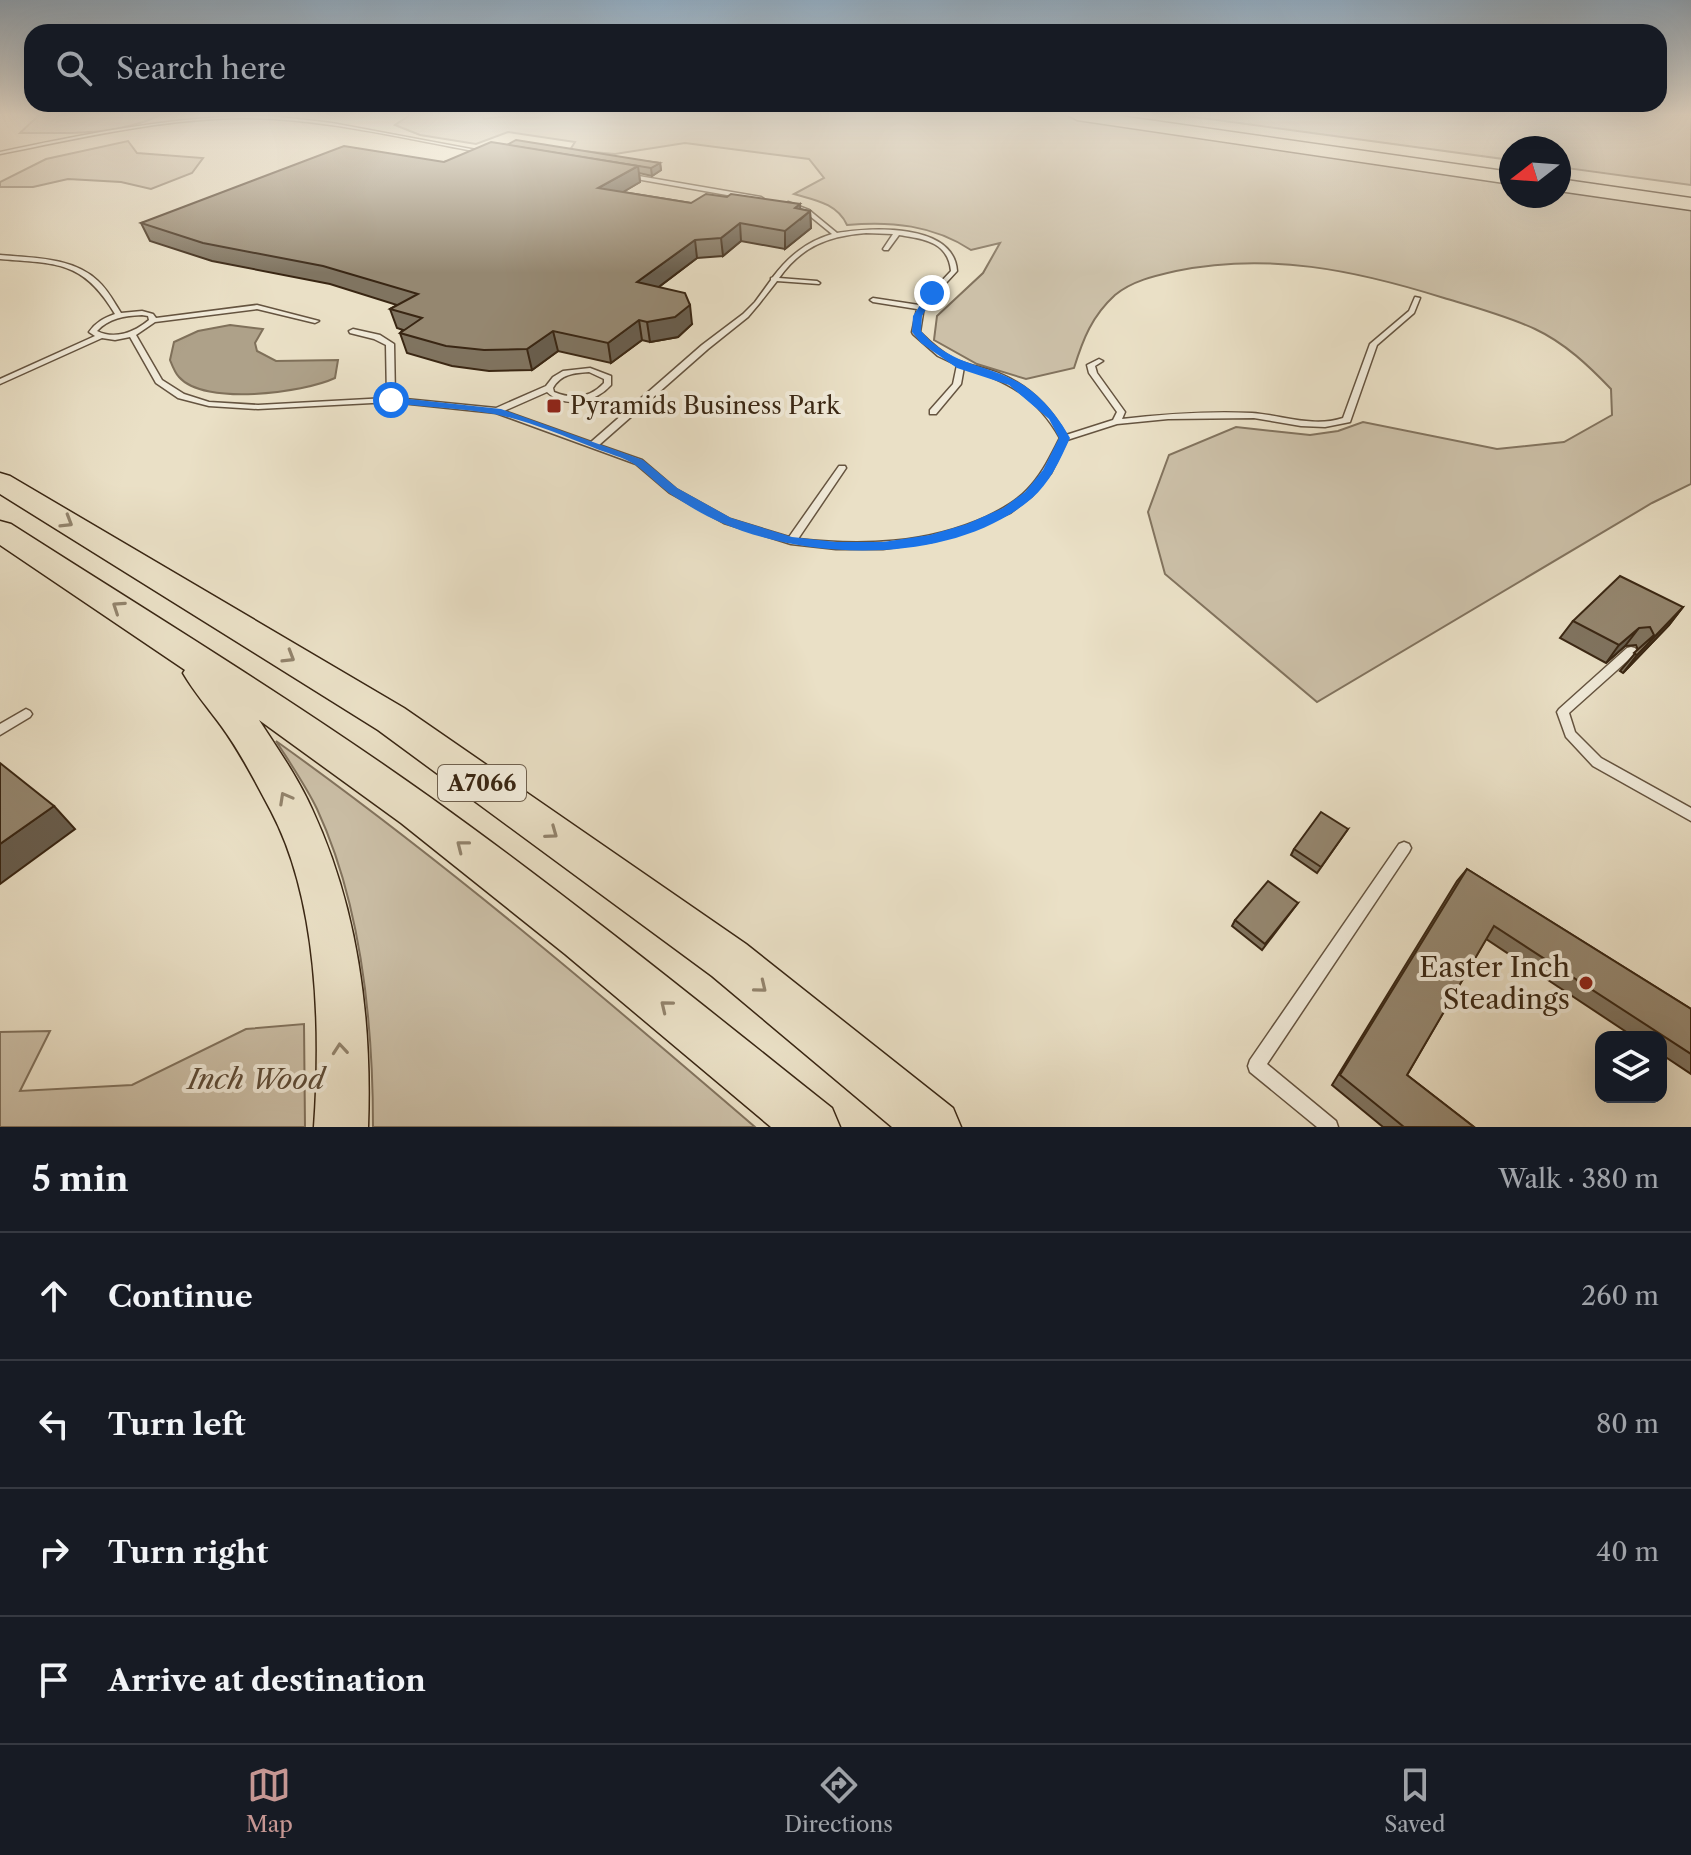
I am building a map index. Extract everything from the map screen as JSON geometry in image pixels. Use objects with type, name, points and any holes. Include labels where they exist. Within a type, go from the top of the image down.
[{"type":"highway","points":[[1439,168],[1499,176]]},
{"type":"highway","points":[[1571,178],[1691,194]]},
{"type":"highway","points":[[1571,187],[1691,204]]},
{"type":"main road","name":"A7066","points":[[0,482],[391,719],[729,960],[934,1127]]},
{"type":"main road","name":"A7066","points":[[0,531],[342,757],[416,810],[594,947],[813,1127]]},
{"type":"main road","name":"A7066","points":[[183,651],[238,719],[266,764],[293,812],[316,873],[335,949],[343,1090],[341,1127]]},
{"type":"lane","points":[[615,174],[767,200]]},
{"type":"lane","points":[[783,202],[807,211],[836,235]]},
{"type":"lane","points":[[886,249],[898,232]]},
{"type":"lane","points":[[594,444],[756,305],[792,256],[812,243],[836,235],[898,232],[930,239],[946,250],[955,262],[954,271],[921,307],[916,332],[943,356],[960,366],[1012,382],[1054,418],[1064,438]]},
{"type":"lane","points":[[0,257],[60,263],[86,271],[104,291],[119,315]]},
{"type":"lane","points":[[773,279],[817,283]]},
{"type":"lane","points":[[132,334],[159,381],[181,396],[209,404],[258,407],[391,400],[497,411],[639,462],[673,491],[727,521],[791,541],[836,546],[883,546],[931,539],[972,527],[1007,511],[1029,494],[1048,471],[1064,438],[1116,422],[1207,415],[1334,426],[1347,420],[1374,344],[1412,312],[1417,298]]},
{"type":"lane","points":[[873,300],[921,307]]},
{"type":"lane","points":[[0,382],[99,337],[132,334],[153,320],[257,307],[315,321]]},
{"type":"lane","points":[[99,337],[93,329],[119,315],[142,313],[151,315],[153,320]]},
{"type":"lane","points":[[353,331],[390,344],[391,400]]},
{"type":"lane","points":[[1099,361],[1091,365],[1093,373],[1121,412],[1116,422]]},
{"type":"lane","points":[[933,412],[957,384],[960,366]]},
{"type":"lane","points":[[497,411],[549,388],[554,379],[570,371],[590,370],[608,378],[600,393],[582,399],[556,396],[549,388]]},
{"type":"lane","points":[[791,541],[842,468]]},
{"type":"lane","points":[[1631,651],[1563,712],[1570,734],[1597,762],[1691,815]]},
{"type":"lane","points":[[0,730],[26,714]]},
{"type":"lane","points":[[1330,1127],[1256,1066],[1404,848]]},
{"type":"green space","points":[[29,168],[196,168],[192,173],[151,189],[121,182],[68,179],[33,187],[0,187],[0,182]]},
{"type":"green space","points":[[816,168],[1413,168],[1499,180],[1499,208],[1571,208],[1571,191],[1691,208],[1691,484],[1652,503],[1317,702],[1165,574],[1148,512],[1169,455],[1236,427],[1310,435],[1338,431],[1363,422],[1497,449],[1564,442],[1612,415],[1611,389],[1556,341],[1502,316],[1411,288],[1344,272],[1244,263],[1176,271],[1122,290],[1094,320],[1074,368],[1026,379],[977,364],[934,340],[937,316],[983,273],[1000,243],[971,250],[927,230],[880,224],[847,225],[831,207],[794,194],[824,178]]},
{"type":"green space","points":[[1571,168],[1691,168],[1691,185],[1571,169]]},
{"type":"green space","points":[[276,741],[460,881],[755,1127],[373,1127],[367,1006],[362,965],[345,885],[317,809]]},
{"type":"green space","name":"Inch Wood","points":[[304,1024],[305,1127],[0,1127],[0,1032],[50,1031],[20,1091],[132,1085],[246,1029]]},
{"type":"shaded area","points":[[230,325],[263,329],[255,343],[257,351],[276,361],[338,360],[335,378],[278,392],[231,394],[209,392],[179,377],[170,360],[174,342],[198,331]]},
{"type":"building","points":[[287,168],[635,168],[598,188],[691,203],[706,194],[727,197],[731,194],[800,204],[795,208],[810,211],[785,231],[740,223],[721,238],[695,240],[637,282],[685,293],[690,305],[675,317],[647,322],[639,320],[608,343],[553,331],[527,349],[484,350],[446,346],[400,333],[422,318],[390,309],[418,294],[323,266],[203,243],[141,223]]},
{"type":"building","points":[[1620,576],[1683,607],[1637,655],[1634,653],[1654,635],[1650,627],[1639,628],[1619,645],[1573,621]]},
{"type":"building","points":[[0,763],[54,806],[0,844]]},
{"type":"building","points":[[1321,812],[1348,829],[1321,867],[1294,849]]},
{"type":"building","name":"Easter Inch Steadings","points":[[1467,869],[1691,1009],[1691,1054],[1667,1038],[1667,1031],[1656,1031],[1494,926],[1407,1075],[1474,1127],[1404,1127],[1340,1075]]},
{"type":"building","points":[[1268,881],[1298,903],[1265,944],[1235,920]]},
{"type":"place","name":"Pyramids Business Park","points":[[554,406]]},
{"type":"place","name":"Easter Inch Steadings","points":[[1586,983]]},
{"type":"route","points":[[391,400],[497,411],[594,444],[639,462],[673,491],[727,521],[791,541],[836,546],[883,546],[931,539],[972,527],[1007,511],[1029,494],[1048,471],[1064,438],[1054,418],[1012,382],[960,366],[924,341],[916,332],[917,316],[932,293]]}]
